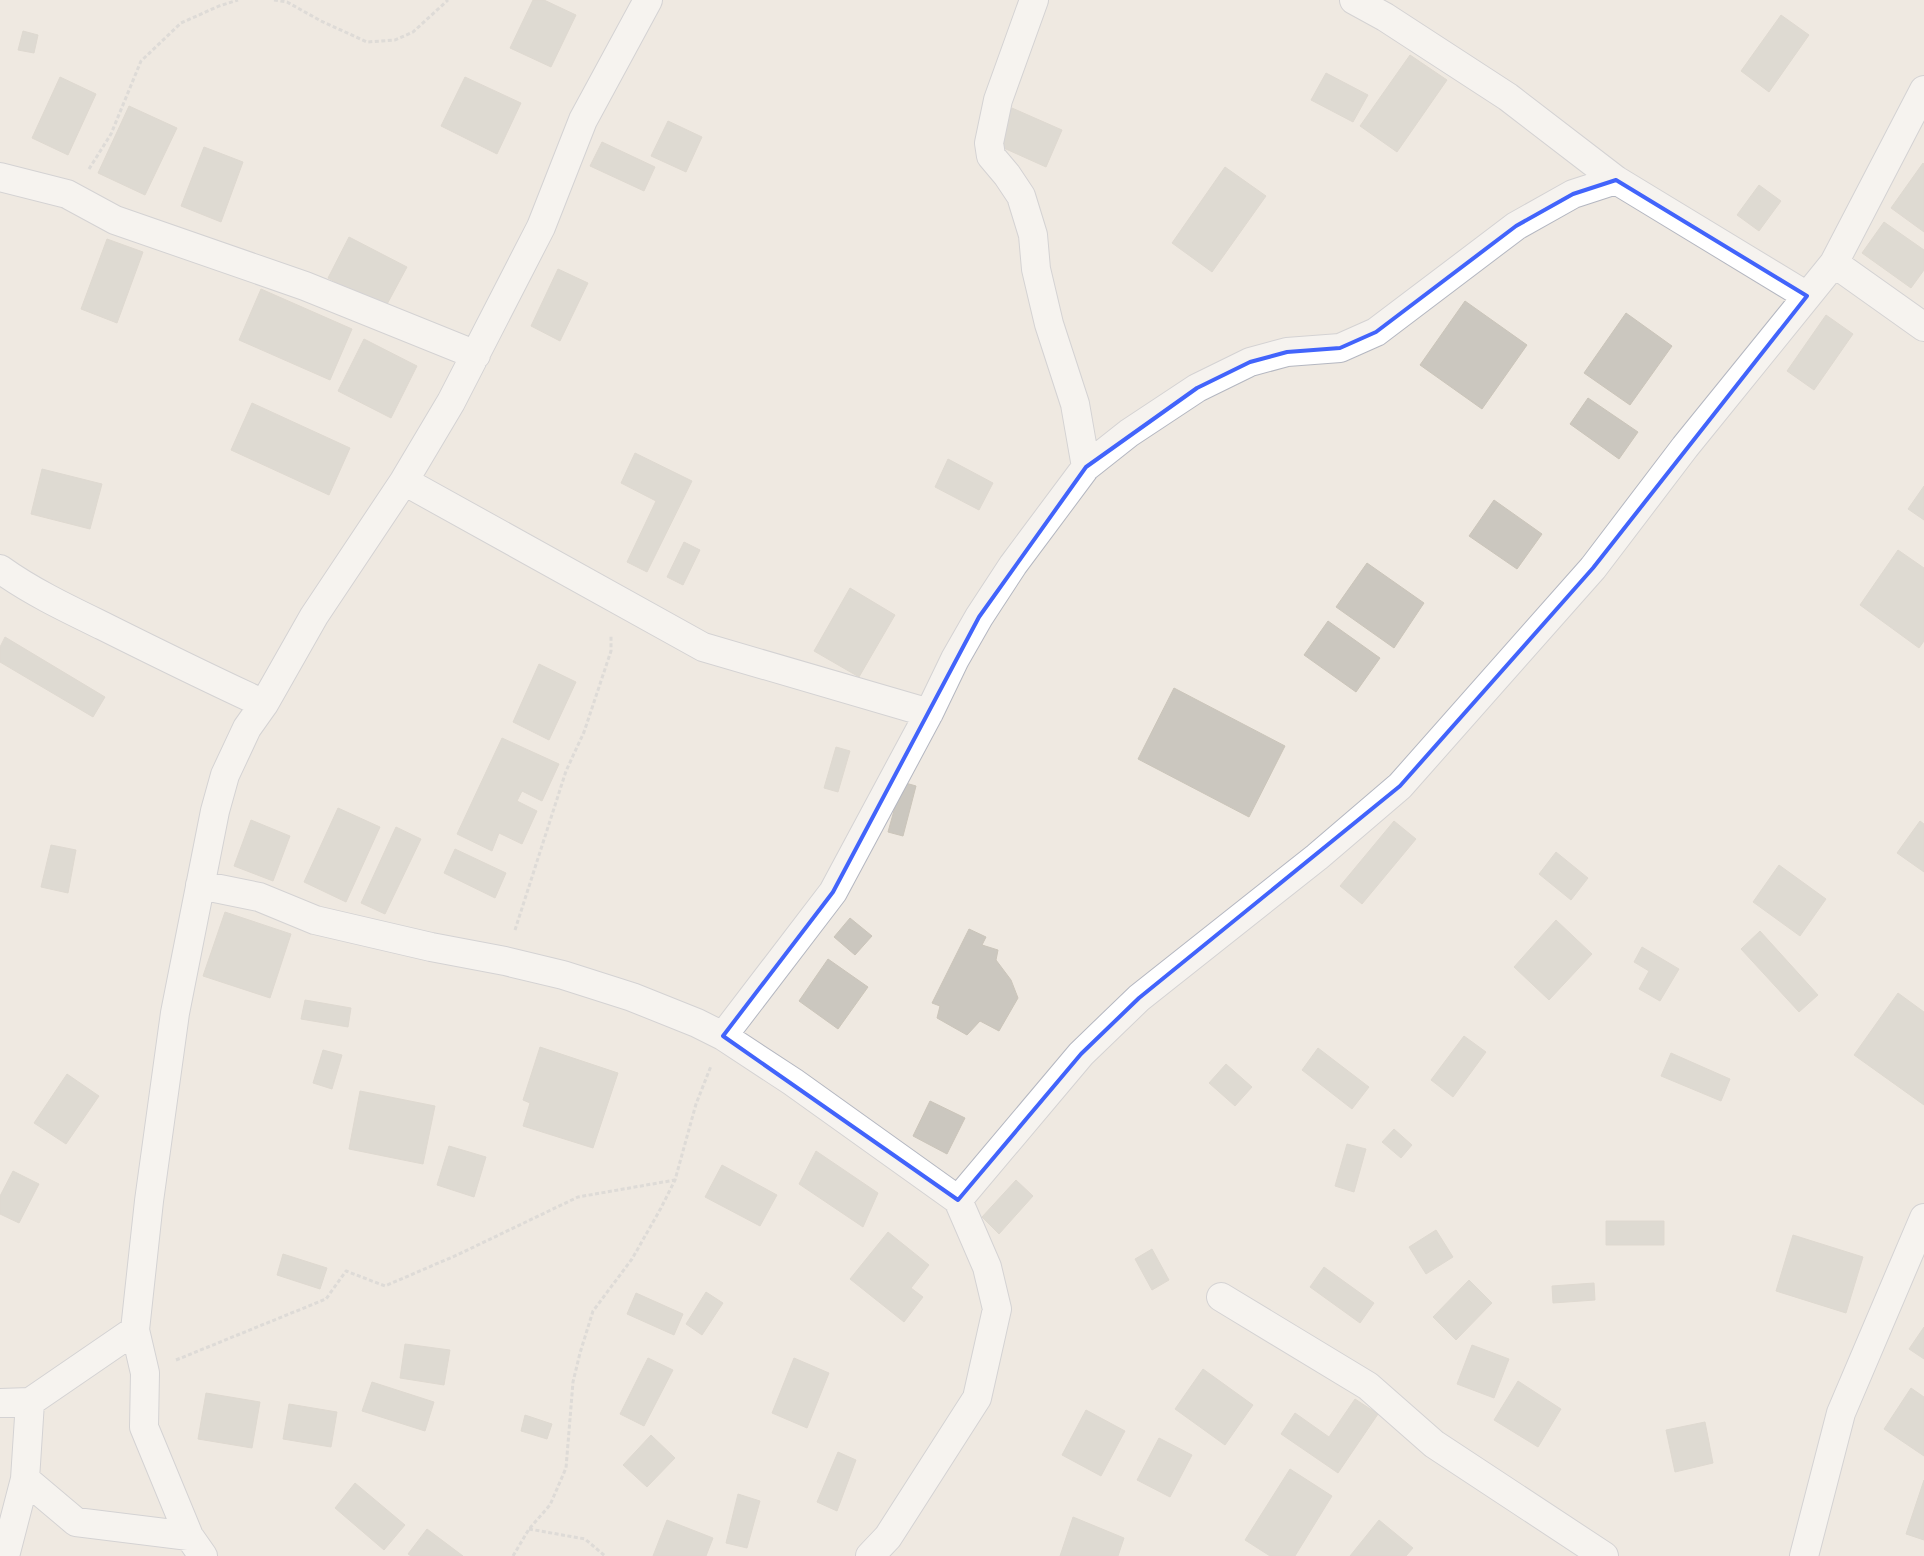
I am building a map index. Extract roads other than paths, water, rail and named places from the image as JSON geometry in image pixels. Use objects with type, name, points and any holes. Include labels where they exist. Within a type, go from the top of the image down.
[{"type":"street","points":[[196,1546],[144,1426],[145,1373],[135,1330],[149,1201],[175,1013],[215,811],[225,775],[247,728],[264,704],[314,616],[404,482],[451,402],[541,227],[583,120],[648,0]]},
{"type":"street","points":[[1034,0],[998,100],[989,143],[991,156],[1021,196],[1033,235],[1036,269],[1049,324],[1075,404],[1086,467]]},
{"type":"street","points":[[1354,0],[1389,8],[1616,180],[1807,296]]},
{"type":"street","points":[[958,1200],[1081,1054],[1139,998],[1317,857],[1400,786],[1593,568],[1685,447],[1834,262],[1924,90]]},
{"type":"street","points":[[0,176],[67,194],[115,220],[305,286],[476,355]]},
{"type":"street","points":[[723,1036],[833,892],[929,713],[955,659],[979,617],[1013,565],[1086,467],[1129,433],[1197,388],[1250,362],[1287,352],[1340,348],[1376,332],[1516,226],[1573,194],[1616,180]]},
{"type":"street","points":[[1834,262],[1924,327]]},
{"type":"street","points":[[404,482],[703,647],[929,713]]},
{"type":"street","points":[[0,569],[15,580],[66,608],[264,704]]},
{"type":"street","points":[[200,885],[259,898],[315,920],[563,975],[632,997],[723,1036],[841,1115],[958,1200],[987,1267],[997,1308],[977,1398],[888,1537],[870,1556]]},
{"type":"street","points":[[1804,1556],[1840,1413],[1924,1218]]},
{"type":"street","points":[[1221,1296],[1368,1386],[1434,1444],[1604,1556]]},
{"type":"street","points":[[0,1403],[30,1402],[135,1330]]},
{"type":"street","points":[[5,1556],[24,1478],[30,1402]]},
{"type":"street","points":[[24,1478],[76,1522],[196,1546]]}]
